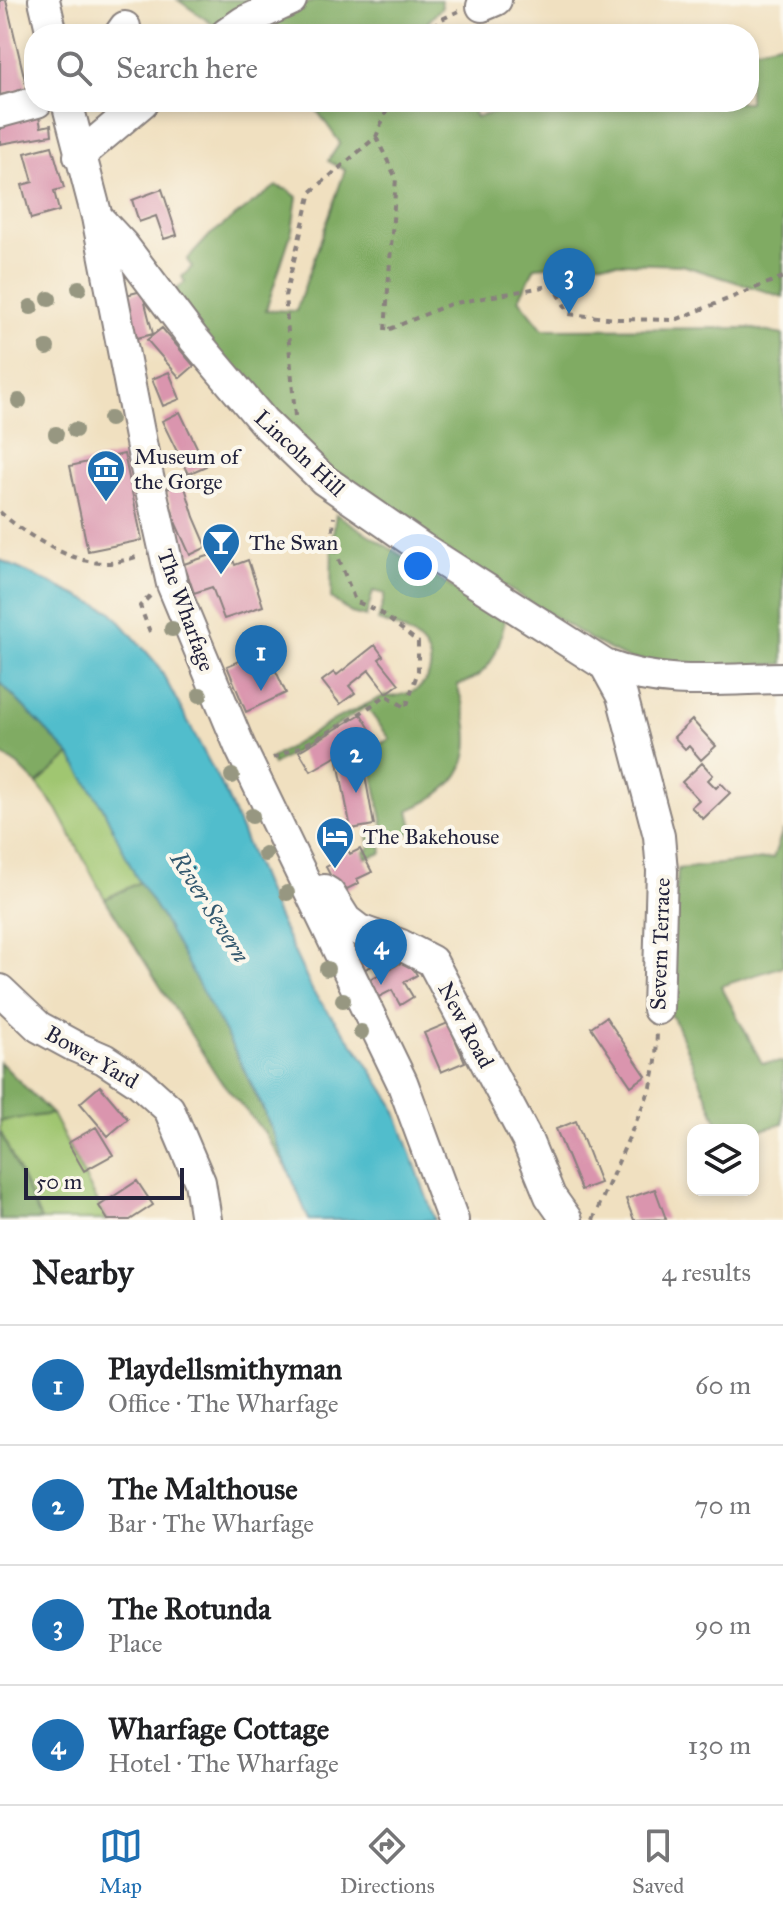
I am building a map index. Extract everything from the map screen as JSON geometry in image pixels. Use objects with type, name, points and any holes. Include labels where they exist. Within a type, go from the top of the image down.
[{"type":"street","points":[[44,0],[50,24]]},
{"type":"street","points":[[241,24],[291,0]]},
{"type":"street","points":[[0,112],[24,106]]},
{"type":"street","name":"The Wharfage","points":[[69,112],[97,217],[172,584],[250,768],[402,1082],[453,1220]]},
{"type":"street","points":[[79,156],[131,112]]},
{"type":"street","name":"Lincoln Hill","points":[[97,217],[123,245],[193,338],[263,421],[335,490],[605,665],[665,680],[783,678]]},
{"type":"street","name":"Severn Terrace","points":[[605,665],[622,696],[659,836],[662,871],[658,1009]]},
{"type":"street","name":"New Road","points":[[309,889],[322,889],[329,893],[346,920],[359,930],[401,945],[432,961],[527,1140],[550,1196],[567,1220]]},
{"type":"street","name":"Bower Yard","points":[[0,990],[39,1027],[104,1059],[139,1082],[169,1109],[200,1182],[206,1220]]},
{"type":"path","points":[[436,24],[469,6],[489,3]]},
{"type":"path","points":[[295,416],[285,296],[311,192],[376,137],[386,112]]},
{"type":"path","points":[[376,137],[396,178],[385,331],[450,304],[554,285],[569,314],[675,320],[783,277]]},
{"type":"path","points":[[250,768],[316,741],[386,695],[406,708],[418,671],[418,642],[380,612],[355,601],[332,541],[335,490]]},
{"type":"path","points":[[0,512],[16,527],[64,553],[104,564],[163,551]]},
{"type":"path","points":[[150,632],[140,606],[158,591]]},
{"type":"path","name":"Severn Terrace","points":[[593,1220],[651,1087],[656,1061],[658,1009]]},
{"type":"green space","points":[[178,0],[271,0],[231,24],[212,24]]},
{"type":"green space","points":[[316,0],[441,0],[442,7],[426,24],[258,24]]},
{"type":"green space","points":[[783,42],[783,297],[682,265],[594,262],[535,267],[519,299],[543,329],[749,328],[783,335],[783,664],[707,667],[629,659],[595,642],[321,474],[170,295],[185,282],[182,277],[192,267],[187,260],[210,235],[276,186],[297,197],[292,230],[266,310],[296,311],[345,170],[328,161],[340,143],[318,112],[474,112],[476,117],[496,112],[759,112],[759,48]]},
{"type":"green space","points":[[336,514],[505,621],[491,662],[478,676],[457,685],[468,745],[458,775],[447,788],[409,810],[414,832],[381,843],[382,853],[366,858],[364,852],[370,848],[368,835],[384,829],[368,750],[390,739],[366,707],[273,765],[270,759],[336,719],[386,695],[392,697],[417,689],[429,672],[430,659],[421,643],[405,631],[378,621],[385,594],[373,591],[366,617],[351,613],[331,598]]},
{"type":"green space","points":[[0,682],[70,755],[37,784],[0,753]]},
{"type":"green space","points":[[70,755],[102,806],[140,882],[105,899],[57,809],[37,784]]},
{"type":"green space","points":[[783,830],[783,966],[721,986],[762,1063],[783,1062],[783,1124],[759,1130],[759,1124],[718,1124],[674,1019],[665,1010],[678,869],[773,858]]},
{"type":"green space","points":[[140,882],[222,1026],[292,1176],[264,1132],[219,1079],[105,899]]},
{"type":"green space","points":[[0,1062],[52,1114],[0,1121]]},
{"type":"green space","points":[[52,1114],[107,1220],[41,1220],[0,1131],[0,1121]]},
{"type":"green space","points":[[0,1131],[41,1220],[0,1220]]},
{"type":"water","name":"River Severn","points":[[0,560],[111,611],[158,665],[226,794],[272,905],[313,992],[360,1053],[393,1104],[435,1220],[309,1220],[262,1106],[237,1055],[161,916],[135,875],[102,806],[70,755],[0,682]]},
{"type":"building","points":[[0,0],[6,0],[24,76],[24,90],[0,95]]},
{"type":"building","points":[[38,112],[41,127],[51,125],[52,135],[0,144],[0,119]]},
{"type":"building","points":[[52,146],[64,188],[54,191],[59,211],[31,219],[22,185],[33,182],[25,153]]},
{"type":"building","points":[[162,189],[177,235],[164,239],[156,216],[139,222],[132,200]]},
{"type":"building","points":[[142,291],[153,334],[137,338],[126,295]]},
{"type":"building","points":[[162,328],[194,366],[180,378],[147,340]]},
{"type":"building","points":[[169,372],[180,399],[163,406],[152,379]]},
{"type":"building","points":[[180,412],[206,466],[188,474],[162,421]]},
{"type":"building","name":"Museum of the Gorge","points":[[124,454],[142,540],[88,551],[70,466]]},
{"type":"building","points":[[184,484],[207,547],[190,555],[176,524],[166,489]]},
{"type":"building","name":"The Swan","points":[[229,549],[235,565],[248,560],[263,606],[224,619],[212,587],[194,593],[184,564]]},
{"type":"building","points":[[375,645],[383,656],[379,659],[399,684],[387,693],[369,670],[349,686],[355,693],[340,704],[322,681],[334,672],[337,675]]},
{"type":"building","points":[[251,656],[259,677],[275,669],[286,693],[246,712],[227,666]]},
{"type":"building","points":[[361,714],[373,734],[359,742],[374,825],[351,829],[337,756],[311,771],[299,751]]},
{"type":"building","points":[[692,720],[716,746],[701,760],[689,746],[685,749],[674,737]]},
{"type":"building","points":[[702,763],[713,775],[708,780],[716,788],[721,783],[730,793],[703,819],[691,807],[699,800],[682,782]]},
{"type":"building","points":[[347,848],[350,854],[360,849],[372,872],[357,879],[359,883],[345,890],[342,885],[337,888],[326,867],[335,862],[332,856]]},
{"type":"building","points":[[359,943],[363,951],[371,947],[376,958],[370,961],[372,966],[361,971],[350,947]]},
{"type":"building","points":[[408,959],[417,975],[404,982],[413,997],[400,1005],[392,990],[377,998],[367,981]]},
{"type":"building","points":[[606,1017],[646,1076],[631,1086],[591,1027]]},
{"type":"building","points":[[448,1023],[465,1062],[441,1072],[424,1033]]},
{"type":"building","points":[[100,1086],[128,1119],[108,1136],[80,1103]]},
{"type":"building","points":[[576,1121],[600,1183],[581,1190],[556,1129]]},
{"type":"building","points":[[96,1127],[113,1155],[84,1171],[68,1143]]},
{"type":"building","points":[[137,1181],[153,1205],[130,1220],[108,1220],[99,1206]]},
{"type":"building","points":[[655,1189],[666,1219],[634,1220],[626,1199]]},
{"type":"place","name":"The Rotunda","points":[[569,314]]},
{"type":"place","name":"Museum of the Gorge","points":[[106,503]]},
{"type":"place","name":"The Swan","points":[[221,576]]},
{"type":"place","name":"Playdellsmithyman","points":[[261,691]]},
{"type":"place","name":"The Malthouse","points":[[356,793]]},
{"type":"place","name":"The Bakehouse","points":[[335,870]]},
{"type":"place","name":"Wharfage Cottage","points":[[381,985]]}]
